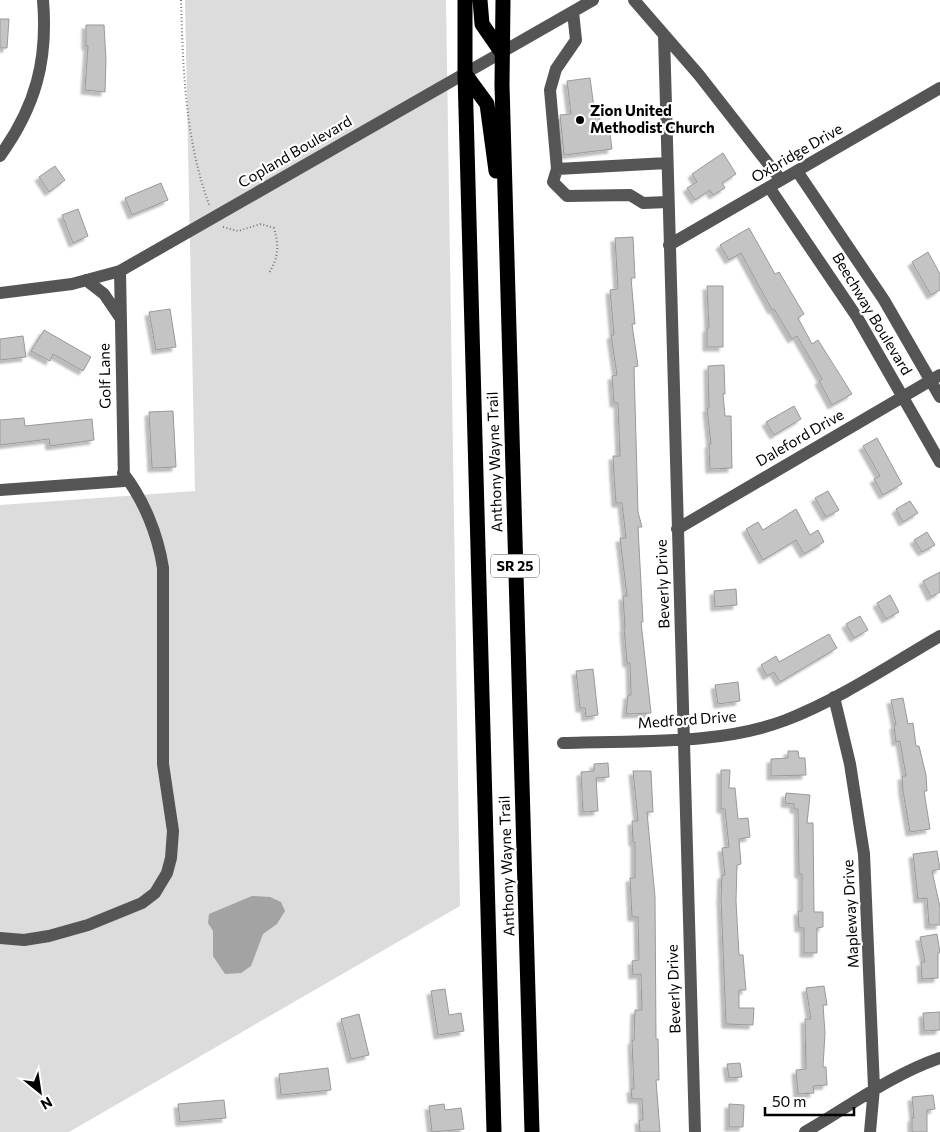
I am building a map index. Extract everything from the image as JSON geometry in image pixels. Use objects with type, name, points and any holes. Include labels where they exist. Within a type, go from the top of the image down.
[{"type":"highway","name":"Anthony Wayne Trail","points":[[465,0],[465,74],[494,1132]]},
{"type":"highway","points":[[480,0],[482,24],[502,53]]},
{"type":"highway","name":"Anthony Wayne Trail","points":[[503,0],[502,53],[507,250],[532,1132]]},
{"type":"highway","points":[[465,74],[487,104],[507,250]]},
{"type":"street","points":[[0,156],[27,112],[41,71],[44,38],[43,0]]},
{"type":"street","name":"Copland Boulevard","points":[[0,293],[36,290],[120,271],[593,0]]},
{"type":"street","points":[[634,0],[699,75],[781,180]]},
{"type":"street","points":[[573,12],[576,40],[556,69],[550,90],[557,168],[553,182],[567,196],[630,194],[643,203],[668,202]]},
{"type":"street","name":"Beverly Drive","points":[[664,35],[695,1132]]},
{"type":"street","name":"Oxbridge Drive","points":[[669,245],[940,88]]},
{"type":"street","points":[[557,168],[667,163]]},
{"type":"street","name":"Beechway Boulevard","points":[[797,171],[935,378],[940,397]]},
{"type":"street","name":"Beechway Boulevard","points":[[769,187],[841,292],[940,462]]},
{"type":"street","name":"Golf Lane","points":[[120,271],[123,477]]},
{"type":"street","points":[[86,280],[104,294],[121,319]]},
{"type":"street","name":"Daleford Drive","points":[[677,529],[935,378]]},
{"type":"street","points":[[0,490],[123,477],[131,483],[157,537],[163,568],[163,764],[172,831],[171,858],[167,873],[155,893],[142,903],[88,926],[49,936],[24,940],[0,938]]},
{"type":"street","name":"Medford Drive","points":[[563,743],[724,736],[784,721],[834,697],[940,636]]},
{"type":"street","name":"Mapleway Drive","points":[[834,697],[850,764],[864,854],[874,1088],[870,1132]]},
{"type":"street","points":[[805,1132],[874,1088],[912,1068],[940,1058]]},
{"type":"path","points":[[181,0],[183,88],[201,184],[214,217],[220,226],[238,230],[261,224],[274,228],[278,242],[276,261],[269,273]]},
{"type":"shaded area","points":[[185,0],[446,0],[460,906],[69,1132],[0,1132],[0,505],[195,491]]},
{"type":"shaded area","points":[[252,896],[270,897],[281,902],[285,911],[277,924],[263,934],[251,966],[241,973],[225,974],[213,956],[213,931],[208,923],[209,914]]},
{"type":"building","points":[[0,19],[9,19],[7,48],[0,48]]},
{"type":"building","points":[[86,25],[104,25],[105,92],[85,90],[88,46],[86,46]]},
{"type":"building","name":"Zion United Methodist Church","points":[[590,78],[595,115],[599,114],[601,127],[609,126],[612,149],[564,155],[560,115],[571,114],[567,81]]},
{"type":"building","points":[[723,153],[736,174],[722,183],[725,188],[713,195],[710,190],[695,200],[687,188],[697,182],[692,174]]},
{"type":"building","points":[[55,166],[65,180],[49,192],[39,177]]},
{"type":"building","points":[[161,183],[168,200],[132,215],[125,198]]},
{"type":"building","points":[[78,209],[88,236],[73,243],[62,215]]},
{"type":"building","points":[[749,228],[775,274],[779,272],[804,314],[798,318],[812,344],[818,340],[852,394],[832,405],[819,381],[822,379],[797,336],[792,339],[774,309],[772,310],[741,253],[729,260],[720,245]]},
{"type":"building","points":[[633,237],[635,278],[631,278],[635,324],[632,324],[638,366],[634,367],[638,512],[642,527],[638,527],[643,622],[641,622],[651,713],[626,714],[628,695],[631,695],[630,663],[627,663],[624,628],[623,596],[627,596],[620,538],[626,538],[622,503],[616,503],[614,475],[613,456],[620,456],[618,403],[614,403],[612,376],[617,375],[611,335],[614,335],[610,290],[618,289],[615,238]]},
{"type":"building","points":[[928,252],[940,274],[940,290],[931,295],[912,262]]},
{"type":"building","points":[[707,286],[723,286],[723,347],[707,347],[707,328],[709,328]]},
{"type":"building","points":[[170,309],[176,347],[156,350],[149,312]]},
{"type":"building","points":[[44,330],[91,357],[83,371],[53,354],[50,361],[31,351]]},
{"type":"building","points":[[23,336],[26,357],[0,360],[0,339]]},
{"type":"building","points":[[724,365],[725,394],[723,394],[725,416],[731,416],[732,468],[710,469],[709,444],[711,444],[707,408],[709,408],[708,366]]},
{"type":"building","points":[[794,406],[801,419],[774,435],[766,422]]},
{"type":"building","points":[[173,411],[176,467],[152,468],[149,412]]},
{"type":"building","points":[[24,418],[25,426],[92,419],[94,440],[50,446],[49,439],[0,445],[0,420]]},
{"type":"building","points":[[877,438],[902,484],[883,495],[874,479],[880,476],[863,446]]},
{"type":"building","points":[[828,491],[839,510],[826,517],[815,498]]},
{"type":"building","points":[[910,501],[918,513],[903,522],[896,509]]},
{"type":"building","points":[[796,509],[810,535],[818,530],[824,542],[804,554],[796,540],[763,560],[746,529],[758,522],[763,530]]},
{"type":"building","points":[[927,532],[935,545],[922,552],[914,540]]},
{"type":"building","points":[[940,572],[940,592],[931,597],[923,581]]},
{"type":"building","points":[[736,589],[737,605],[715,607],[714,591]]},
{"type":"building","points":[[890,595],[899,612],[886,619],[877,603]]},
{"type":"building","points":[[860,616],[868,630],[854,638],[846,624]]},
{"type":"building","points":[[829,634],[837,648],[780,682],[774,672],[767,676],[761,665],[776,656],[779,662]]},
{"type":"building","points":[[593,669],[598,715],[586,717],[585,708],[580,708],[576,671]]},
{"type":"building","points":[[738,682],[740,701],[718,704],[715,685]]},
{"type":"building","points":[[903,698],[908,724],[913,723],[916,746],[919,746],[926,775],[927,791],[924,791],[930,829],[910,832],[903,791],[902,776],[906,776],[900,741],[896,742],[894,725],[896,725],[891,700]]},
{"type":"building","points":[[788,751],[798,751],[799,758],[805,758],[806,775],[771,776],[771,759],[788,758]]},
{"type":"building","points":[[608,763],[609,777],[596,778],[598,811],[583,812],[581,772],[594,771],[594,764]]},
{"type":"building","points":[[721,770],[730,770],[729,788],[735,788],[738,819],[748,818],[750,837],[739,839],[741,864],[737,865],[736,901],[739,955],[743,955],[746,990],[739,990],[739,1008],[754,1008],[753,1025],[726,1024],[721,898],[722,875],[725,875],[722,848],[729,847],[725,809],[721,809]]},
{"type":"building","points":[[633,771],[651,771],[653,812],[647,812],[655,897],[656,1039],[658,1039],[659,1080],[656,1080],[660,1132],[640,1132],[639,1120],[643,1120],[642,1099],[632,1099],[631,1089],[634,1089],[632,1041],[634,1040],[635,1010],[642,1010],[641,974],[633,975],[632,961],[639,960],[638,917],[632,917],[630,878],[635,878],[635,842],[633,842],[632,821],[638,821]]},
{"type":"building","points":[[786,793],[810,795],[807,823],[813,823],[814,912],[823,912],[823,927],[817,928],[817,953],[804,953],[804,928],[799,928],[798,911],[802,911],[802,874],[799,874],[798,809],[794,809],[794,804],[785,803]]},
{"type":"building","points":[[937,851],[940,869],[932,871],[940,907],[940,925],[929,925],[927,898],[918,899],[913,854]]},
{"type":"building","points":[[937,934],[940,953],[938,953],[938,978],[922,979],[921,962],[925,962],[920,937]]},
{"type":"building","points":[[824,986],[827,1005],[823,1005],[825,1033],[823,1067],[826,1067],[827,1085],[813,1086],[814,1093],[798,1094],[796,1070],[806,1069],[805,1019],[811,1019],[806,988]]},
{"type":"building","points":[[445,989],[449,1015],[461,1013],[464,1031],[438,1035],[431,991]]},
{"type":"building","points":[[940,1012],[940,1030],[924,1031],[923,1013]]},
{"type":"building","points":[[359,1014],[369,1055],[351,1059],[341,1019]]},
{"type":"building","points":[[740,1063],[742,1077],[729,1078],[727,1064]]},
{"type":"building","points":[[328,1068],[331,1090],[281,1095],[279,1074]]},
{"type":"building","points":[[933,1095],[935,1109],[927,1110],[927,1132],[912,1132],[912,1118],[914,1118],[912,1097]]},
{"type":"building","points":[[224,1100],[226,1118],[180,1122],[178,1104]]},
{"type":"building","points":[[444,1104],[445,1110],[461,1108],[464,1129],[432,1132],[429,1106]]},
{"type":"building","points":[[729,1104],[744,1105],[743,1127],[729,1127]]},
{"type":"place","name":"Zion United Methodist Church","points":[[580,120]]}]
